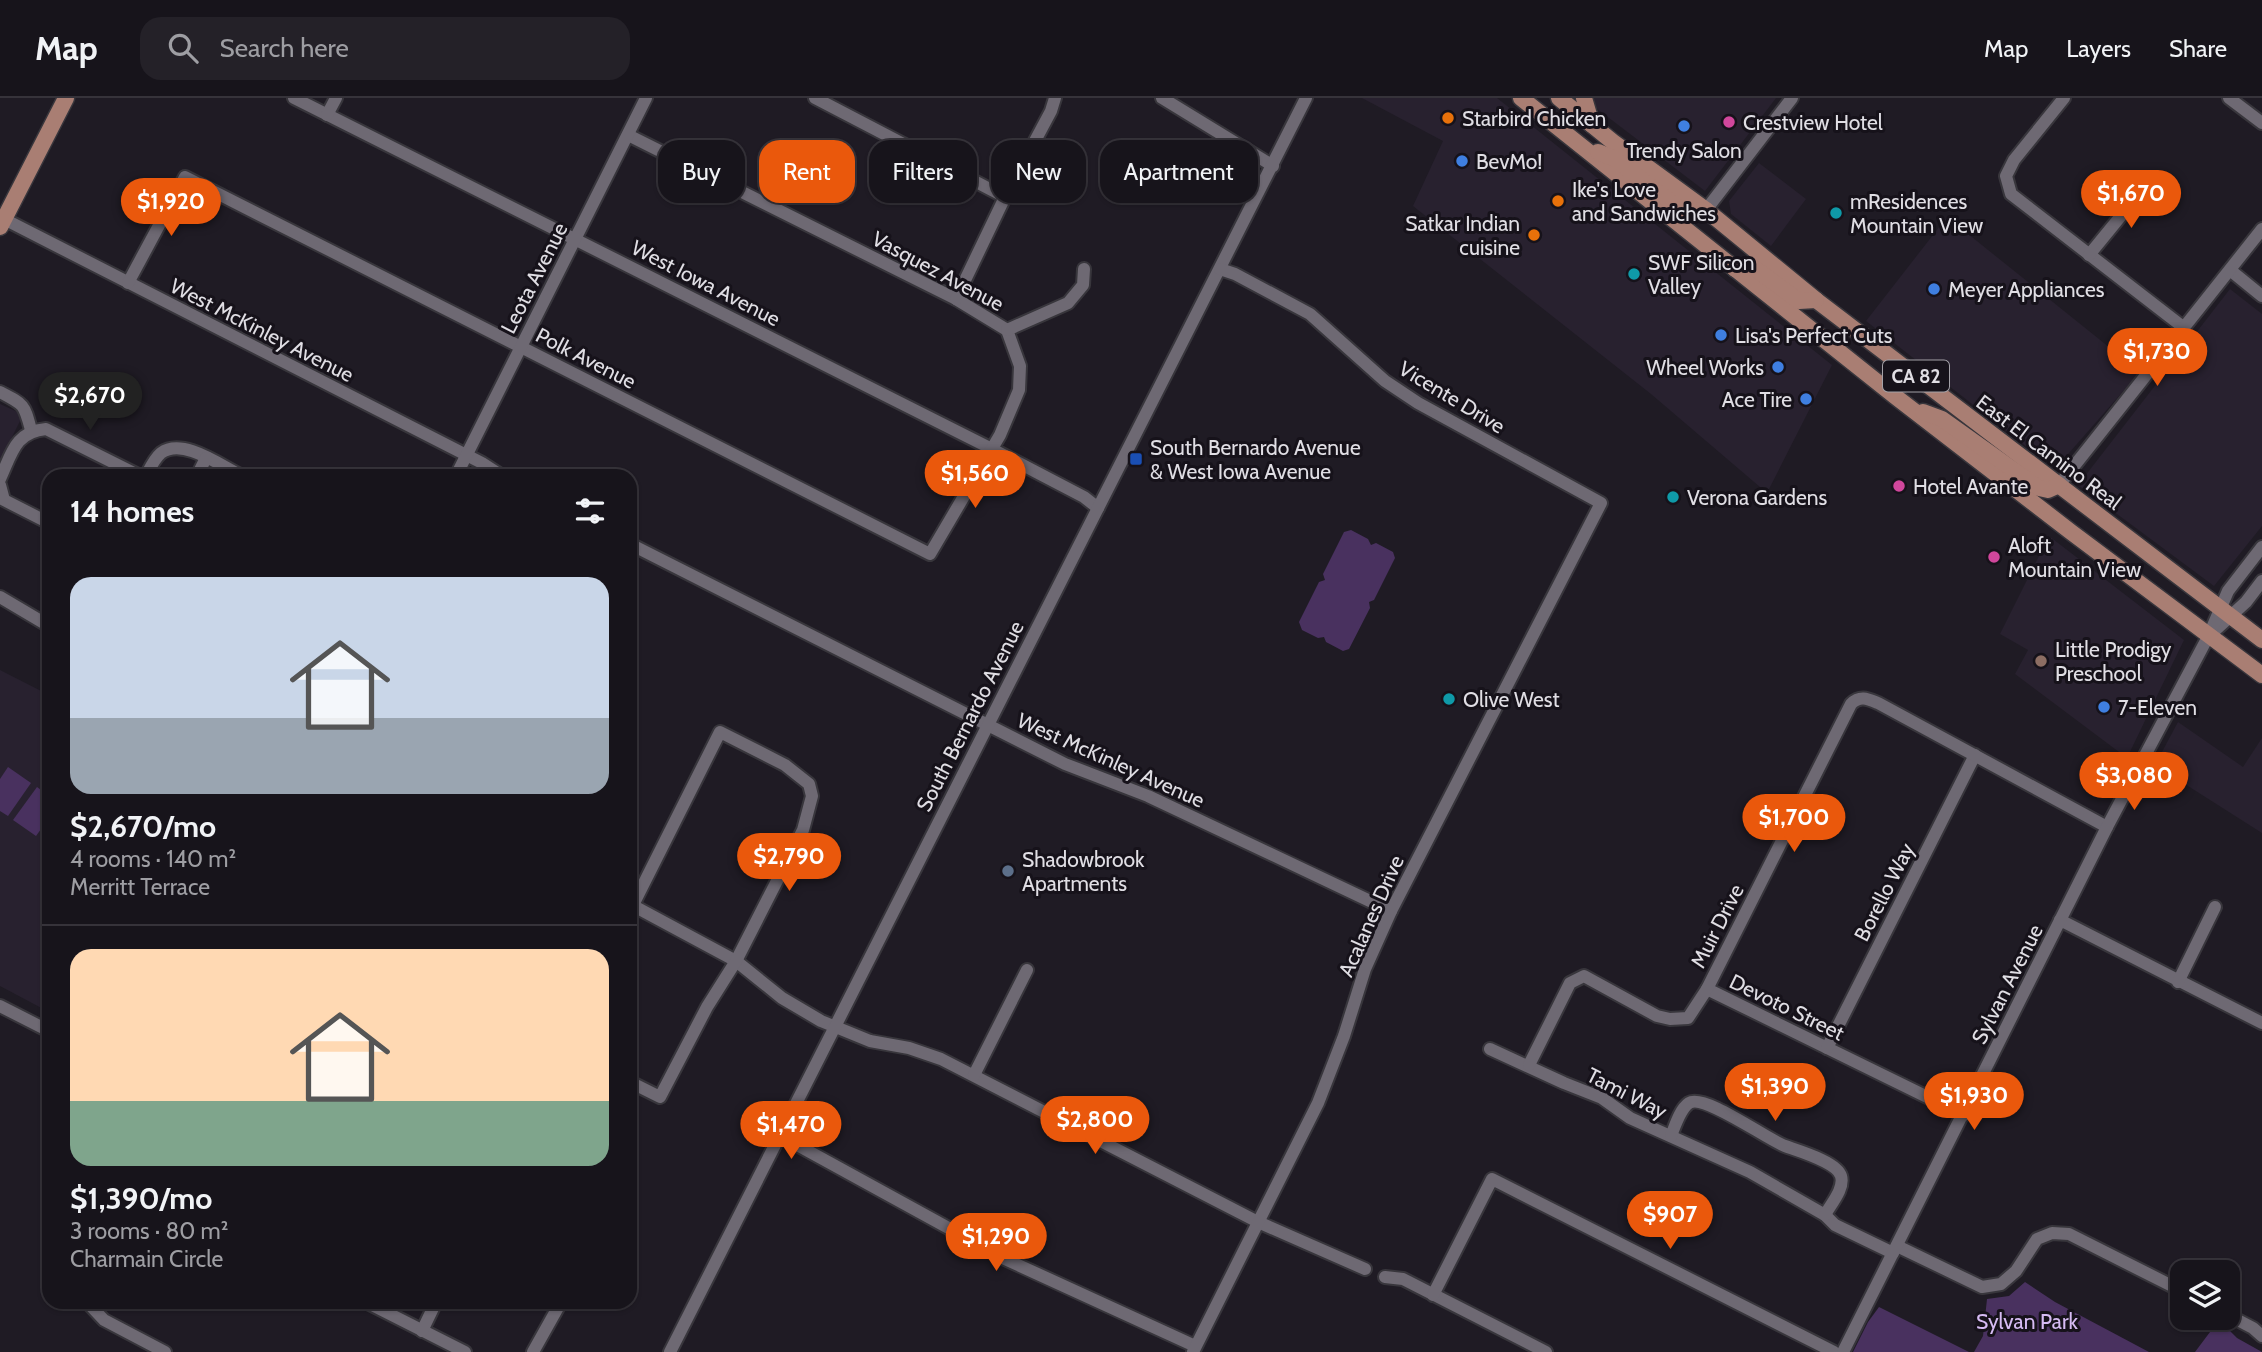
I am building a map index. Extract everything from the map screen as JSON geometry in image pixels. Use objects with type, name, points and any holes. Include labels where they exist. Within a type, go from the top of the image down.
[{"type":"main road","points":[[2,223],[66,98]]},
{"type":"main road","name":"CA 82","points":[[1521,98],[2043,512],[2262,675]]},
{"type":"main road","name":"CA 82","points":[[1559,98],[1592,125]]},
{"type":"main road","points":[[1584,98],[1592,125]]},
{"type":"main road","name":"East El Camino Real","points":[[1592,125],[1706,210],[1816,300],[2262,640]]},
{"type":"main road","points":[[1576,142],[1615,159],[1680,209],[1687,212],[1706,210]]},
{"type":"main road","points":[[1735,270],[1753,267],[1799,301],[1816,300]]},
{"type":"main road","points":[[1908,406],[1942,419],[2043,490],[2059,485]]},
{"type":"street","name":"West Iowa Avenue","points":[[294,98],[990,448],[1084,497],[1098,508]]},
{"type":"street","points":[[327,115],[336,98]]},
{"type":"street","name":"Leota Avenue","points":[[460,469],[646,98]]},
{"type":"street","points":[[815,98],[991,190]]},
{"type":"street","points":[[1035,140],[1055,98]]},
{"type":"street","points":[[1162,98],[1273,166]]},
{"type":"street","name":"South Bernardo Avenue","points":[[670,1352],[1306,98]]},
{"type":"street","points":[[1706,210],[1792,98]]},
{"type":"street","points":[[2064,98],[2014,160],[2006,176],[2011,194],[2183,327]]},
{"type":"street","points":[[2229,98],[2262,123]]},
{"type":"street","name":"Vasquez Avenue","points":[[628,135],[956,299],[1007,330],[1020,366],[1019,390],[1000,435],[930,554]]},
{"type":"street","name":"Polk Avenue","points":[[128,283],[185,177],[930,554]]},
{"type":"street","points":[[2089,255],[2147,184]]},
{"type":"street","points":[[956,299],[1002,203]]},
{"type":"street","name":"West McKinley Avenue","points":[[2,223],[128,283],[489,469]]},
{"type":"street","points":[[2059,485],[2262,229]]},
{"type":"street","points":[[1007,330],[1068,303],[1083,285],[1084,269]]},
{"type":"street","name":"Vicente Drive","points":[[1220,269],[1310,314],[1385,381],[1418,403],[1601,503]]},
{"type":"street","points":[[2230,270],[2262,296]]},
{"type":"street","points":[[0,392],[26,408],[32,430]]},
{"type":"street","points":[[0,479],[20,439],[32,430],[46,429],[132,469]]},
{"type":"street","points":[[149,469],[160,454],[170,448],[189,449],[229,469]]},
{"type":"street","points":[[200,469],[206,457]]},
{"type":"street","points":[[0,485],[4,500],[42,519]]},
{"type":"street","name":"Acalanes Drive","points":[[1194,1349],[1318,1103],[1344,1036],[1365,969],[1391,911],[1601,503]]},
{"type":"street","points":[[2225,612],[2228,591],[2262,547]]},
{"type":"street","name":"West McKinley Avenue","points":[[637,548],[1065,764],[1148,796],[1391,911]]},
{"type":"street","points":[[2225,612],[2246,601],[2262,581]]},
{"type":"street","points":[[0,597],[42,622]]},
{"type":"street","name":"Sylvan Avenue","points":[[1843,1352],[2107,827],[2209,635],[2225,612]]},
{"type":"street","name":"Muir Drive","points":[[1529,1065],[1570,983],[1577,978],[1584,976],[1616,991],[1638,1006],[1670,1020],[1688,1018],[1707,989],[1851,704],[1861,698],[1878,704],[1975,755]]},
{"type":"street","points":[[637,895],[720,732],[791,769],[809,784],[812,796],[803,830],[736,961],[707,1007],[660,1097],[637,1086]]},
{"type":"street","points":[[1975,755],[2107,827]]},
{"type":"street","name":"Borello Way","points":[[1827,1048],[1975,755]]},
{"type":"street","points":[[2178,982],[2215,907]]},
{"type":"street","points":[[637,910],[736,961],[782,998],[834,1026],[870,1041],[922,1053],[974,1075],[1258,1222],[1365,1269]]},
{"type":"street","points":[[2060,920],[2262,1023]]},
{"type":"street","points":[[974,1075],[1027,970]]},
{"type":"street","name":"Devoto Street","points":[[1707,989],[1964,1115]]},
{"type":"street","points":[[0,1006],[42,1027]]},
{"type":"street","name":"Tami Way","points":[[1490,1049],[1602,1098],[1630,1118],[1750,1171],[1825,1215],[1835,1225],[1982,1287],[2001,1284],[2016,1271],[2037,1239],[2052,1233],[2069,1234],[2170,1285]]},
{"type":"street","points":[[1671,1136],[1685,1107],[1698,1100],[1714,1106],[1772,1140],[1808,1154],[1839,1171],[1842,1177],[1842,1185],[1825,1215]]},
{"type":"street","points":[[779,1135],[1004,1259],[1194,1349]]},
{"type":"street","points":[[1433,1295],[1492,1179],[1834,1352]]},
{"type":"street","points":[[1385,1277],[1403,1279],[1546,1352]]},
{"type":"street","points":[[93,1309],[104,1321],[165,1352]]},
{"type":"street","points":[[380,1309],[465,1352]]},
{"type":"street","points":[[422,1331],[433,1309]]},
{"type":"street","points":[[533,1352],[557,1309]]},
{"type":"street","points":[[2240,1322],[2257,1332]]},
{"type":"shaded area","points":[[1362,98],[1497,98],[1832,365],[1767,493],[1651,394],[1413,206],[1443,141]]},
{"type":"shaded area","points":[[1593,98],[1776,98],[1705,191],[1596,108]]},
{"type":"shaded area","points":[[1759,163],[1806,199],[1771,246],[1731,214],[1729,201]]},
{"type":"shaded area","points":[[1947,217],[2140,372],[2055,469],[1866,321]]},
{"type":"shaded area","points":[[2230,289],[2262,314],[2262,526],[2214,586],[2078,485]]},
{"type":"shaded area","points":[[0,404],[20,413],[21,419],[0,461]]},
{"type":"shaded area","points":[[2049,536],[2184,640],[2127,758],[2015,674],[2028,650],[2000,634]]},
{"type":"shaded area","points":[[0,670],[42,691],[42,1008],[0,986]]},
{"type":"shaded area","points":[[2178,722],[2243,767],[2262,738],[2262,833],[2155,765]]},
{"type":"green space","points":[[1351,530],[1368,539],[1371,545],[1376,543],[1393,552],[1395,558],[1374,600],[1369,602],[1370,608],[1349,649],[1343,651],[1326,642],[1324,637],[1318,638],[1302,630],[1299,622],[1319,582],[1325,580],[1323,574],[1344,532]]},
{"type":"green space","points":[[8,767],[31,783],[8,816],[0,811],[0,779]]},
{"type":"green space","points":[[37,787],[42,791],[42,828],[36,836],[13,820]]},
{"type":"green space","name":"Sylvan Park","points":[[2025,1282],[2055,1302],[2149,1352],[1974,1352],[1983,1336],[1987,1299],[2009,1296]]},
{"type":"green space","name":"Sylvan Park","points":[[1879,1307],[1969,1352],[1853,1352]]},
{"type":"green space","points":[[2212,1330],[2229,1330],[2237,1338],[2262,1352],[2195,1352]]},
{"type":"place","name":"Starbird Chicken","points":[[1448,118]]},
{"type":"place","name":"Crestview Hotel","points":[[1729,122]]},
{"type":"place","name":"Trendy Salon","points":[[1684,126]]},
{"type":"place","name":"BevMo!","points":[[1462,161]]},
{"type":"place","name":"Ike's Love and Sandwiches","points":[[1558,201]]},
{"type":"place","name":"mResidences Mountain View","points":[[1836,213]]},
{"type":"place","name":"Satkar Indian cuisine","points":[[1534,235]]},
{"type":"place","name":"SWF Silicon Valley","points":[[1634,274]]},
{"type":"place","name":"Meyer Appliances","points":[[1934,289]]},
{"type":"place","name":"Lisa's Perfect Cuts","points":[[1721,335]]},
{"type":"place","name":"Wheel Works","points":[[1778,367]]},
{"type":"place","name":"Ace Tire","points":[[1806,399]]},
{"type":"place","name":"South Bernardo Avenue & West Iowa Avenue","points":[[1136,459]]},
{"type":"place","name":"Hotel Avante","points":[[1899,486]]},
{"type":"place","name":"Verona Gardens","points":[[1673,497]]},
{"type":"place","name":"Aloft Mountain View","points":[[1994,557]]},
{"type":"place","name":"Little Prodigy Preschool","points":[[2041,661]]},
{"type":"place","name":"Olive West","points":[[1449,699]]},
{"type":"place","name":"7-Eleven","points":[[2104,707]]},
{"type":"place","name":"Shadowbrook Apartments","points":[[1008,871]]}]
